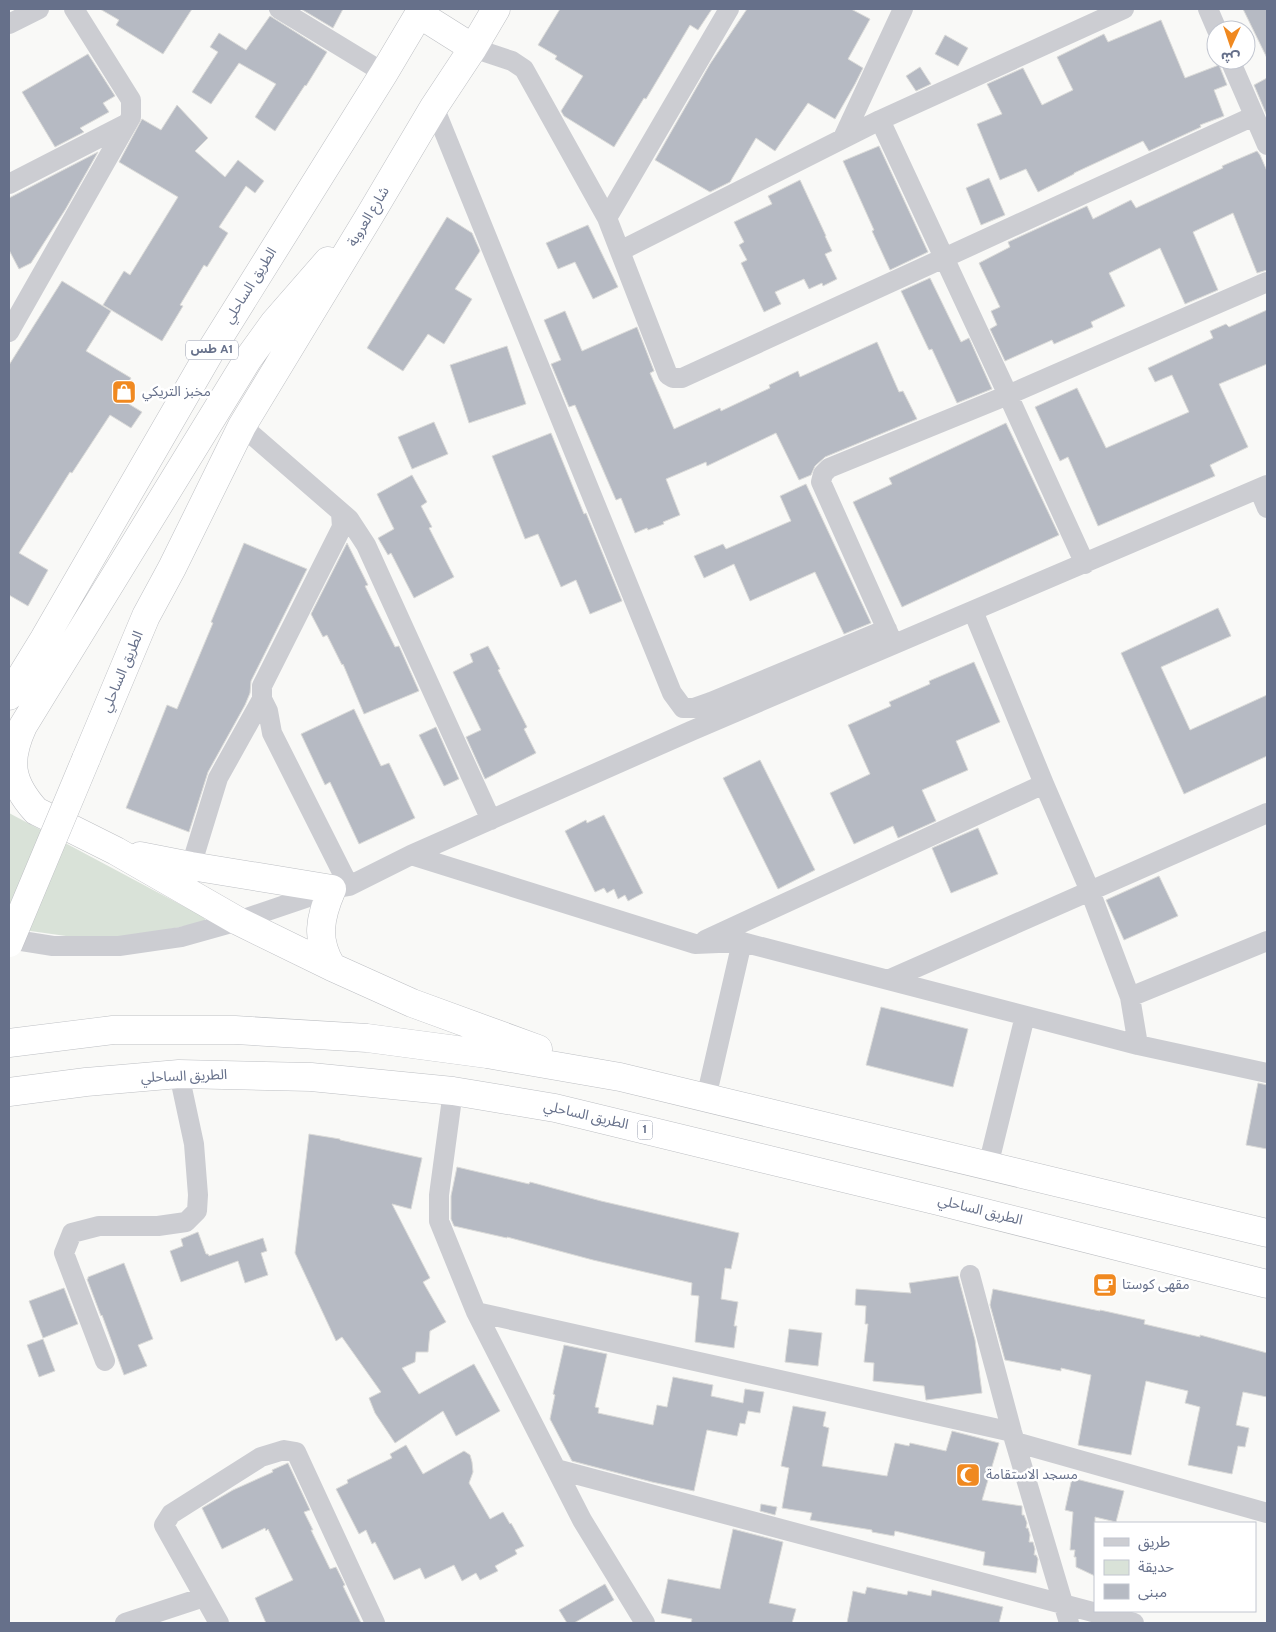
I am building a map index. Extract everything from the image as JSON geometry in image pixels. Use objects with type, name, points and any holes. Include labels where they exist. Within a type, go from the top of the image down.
[{"type":"highway","name":"شارع العروبة","points":[[242,426],[434,107],[496,9]]},
{"type":"highway","name":"الطريق الساحلي","points":[[11,691],[44,639],[210,352],[420,12]]},
{"type":"highway","points":[[420,12],[473,48]]},
{"type":"highway","points":[[36,811],[23,797],[15,780],[12,761],[15,743],[23,726],[248,359],[286,308],[370,216]]},
{"type":"highway","name":"الطريق الساحلي","points":[[9,943],[146,616],[172,568],[242,426]]},
{"type":"highway","points":[[9,797],[116,851],[238,921],[332,967],[420,1006],[507,1039],[620,1077]]},
{"type":"highway","points":[[116,851],[190,866],[341,887],[322,917],[320,931],[322,946],[332,967]]},
{"type":"highway","points":[[9,1043],[113,1030],[235,1030],[367,1038],[487,1054],[620,1077],[1267,1233]]},
{"type":"highway","name":"الطريق الساحلي","points":[[9,1092],[86,1082],[179,1074],[311,1077],[453,1091],[555,1108],[938,1201],[1267,1284]]},
{"type":"street","points":[[9,24],[39,9]]},
{"type":"street","points":[[9,332],[131,116],[131,100],[74,9]]},
{"type":"street","points":[[279,9],[384,73]]},
{"type":"street","points":[[607,218],[729,9]]},
{"type":"street","points":[[843,138],[903,9]]},
{"type":"street","points":[[620,251],[880,120],[1124,9]]},
{"type":"street","points":[[473,48],[512,61],[524,69],[607,218],[668,375],[672,378],[682,378],[1254,116]]},
{"type":"street","points":[[1234,70],[1267,145]]},
{"type":"street","points":[[434,107],[672,693],[683,708],[694,708],[891,637],[974,611],[1263,487],[1267,508]]},
{"type":"street","points":[[880,120],[1085,564]]},
{"type":"street","points":[[9,184],[126,124]]},
{"type":"street","points":[[891,637],[821,482],[823,474],[829,468],[1008,395],[1267,282]]},
{"type":"street","points":[[242,426],[349,519],[366,545],[490,820]]},
{"type":"street","points":[[341,513],[342,527],[262,686],[262,700],[268,711],[272,733],[341,887]]},
{"type":"street","points":[[974,611],[1044,784],[1090,891],[1130,997],[1138,1046]]},
{"type":"street","points":[[9,938],[53,946],[119,946],[181,937],[238,921],[341,887],[691,731],[891,637]]},
{"type":"street","points":[[190,866],[218,778],[262,700]]},
{"type":"street","points":[[695,944],[1044,784]]},
{"type":"street","points":[[888,980],[1267,813]]},
{"type":"street","points":[[411,855],[695,944],[742,942],[1138,1046],[1267,1074]]},
{"type":"street","points":[[1130,997],[1267,941]]},
{"type":"street","points":[[706,1098],[742,942]]},
{"type":"street","points":[[988,1166],[1025,1016]]},
{"type":"street","points":[[105,1361],[64,1253],[72,1233],[99,1226],[158,1226],[186,1222],[198,1211],[194,1144],[179,1074]]},
{"type":"street","points":[[453,1091],[439,1195],[438,1221],[476,1312],[582,1520],[644,1623]]},
{"type":"street","points":[[970,1276],[1014,1437],[1066,1614]]},
{"type":"street","points":[[476,1312],[1014,1437],[1267,1513]]},
{"type":"street","points":[[219,1623],[164,1525],[171,1514],[195,1498],[261,1457],[284,1450],[296,1452],[375,1623]]},
{"type":"street","points":[[556,1469],[1066,1614],[1134,1623]]},
{"type":"street","points":[[125,1623],[204,1597]]},
{"type":"green space","points":[[9,813],[200,915],[205,919],[205,922],[129,937],[66,936],[9,928]]},
{"type":"building","points":[[100,9],[192,9],[163,54],[116,25],[119,20]]},
{"type":"building","points":[[301,9],[343,9],[333,28]]},
{"type":"building","points":[[560,9],[712,9],[698,30],[690,25],[646,99],[644,98],[614,147],[564,116],[561,111],[583,76],[555,59],[557,56],[538,45]]},
{"type":"building","points":[[747,9],[851,9],[870,19],[848,59],[863,68],[835,119],[808,103],[775,151],[756,138],[730,182],[710,192],[655,160],[710,64]]},
{"type":"building","points":[[1243,9],[1267,9],[1267,58],[1256,36],[1256,20],[1248,20]]},
{"type":"building","points":[[270,16],[327,52],[275,131],[255,117],[276,84],[239,63],[211,104],[192,92],[218,52],[210,47],[219,33],[246,50]]},
{"type":"building","points":[[1161,20],[1185,78],[1206,70],[1221,70],[1227,85],[1214,90],[1224,116],[1200,125],[1201,127],[1149,151],[1143,141],[1038,192],[1026,169],[1000,180],[977,124],[1002,114],[987,84],[1023,68],[1042,105],[1073,90],[1057,57],[1104,34],[1108,42]]},
{"type":"building","points":[[945,35],[968,48],[958,66],[935,54]]},
{"type":"building","points":[[88,54],[115,96],[103,103],[109,112],[80,128],[84,132],[55,147],[22,92]]},
{"type":"building","points":[[920,67],[931,84],[916,91],[906,76]]},
{"type":"building","points":[[1267,78],[1267,116],[1254,85]]},
{"type":"building","points":[[177,105],[208,138],[195,151],[225,177],[238,160],[264,181],[255,193],[246,186],[219,227],[228,233],[207,267],[204,265],[180,305],[183,306],[162,341],[103,305],[124,271],[130,275],[178,197],[119,162],[142,119],[161,130]]},
{"type":"building","points":[[879,146],[928,252],[890,270],[843,161]]},
{"type":"building","points":[[1257,151],[1267,171],[1267,270],[1257,273],[1233,213],[1193,232],[1218,290],[1185,304],[1160,248],[1109,273],[1125,306],[1091,322],[1093,327],[1054,344],[1052,340],[1005,361],[990,329],[997,325],[991,311],[1000,307],[979,263],[1010,247],[1008,242],[1087,206],[1093,219],[1131,200],[1136,208]]},
{"type":"building","points":[[98,152],[65,210],[31,263],[19,269],[9,250],[9,198]]},
{"type":"building","points":[[989,178],[1005,215],[981,225],[966,188]]},
{"type":"building","points":[[800,180],[832,251],[825,254],[837,279],[823,286],[822,283],[809,289],[804,279],[775,292],[781,304],[764,312],[741,263],[747,260],[739,245],[744,242],[734,222],[772,204],[768,196]]},
{"type":"building","points":[[447,217],[472,233],[480,251],[455,289],[472,299],[444,344],[428,334],[403,371],[367,348]]},
{"type":"building","points":[[588,225],[618,287],[593,299],[575,262],[558,269],[546,243]]},
{"type":"building","points":[[930,278],[961,342],[969,338],[992,389],[957,403],[932,349],[929,350],[901,291]]},
{"type":"building","points":[[62,281],[111,311],[86,351],[131,378],[119,398],[142,412],[131,428],[110,415],[72,473],[70,472],[19,553],[48,570],[28,606],[9,595],[9,365]]},
{"type":"building","points":[[1267,310],[1267,364],[1219,384],[1248,447],[1210,465],[1215,476],[1098,526],[1068,457],[1060,461],[1035,407],[1077,388],[1106,448],[1189,412],[1172,375],[1155,382],[1148,368],[1213,338],[1210,331],[1226,324],[1229,327]]},
{"type":"building","points":[[565,311],[582,351],[637,327],[654,371],[650,373],[674,429],[720,408],[721,411],[770,388],[769,385],[798,371],[800,377],[877,342],[899,392],[903,391],[917,419],[825,457],[815,466],[811,475],[799,480],[776,433],[707,466],[706,462],[666,479],[680,515],[663,522],[664,524],[635,533],[621,498],[616,500],[575,405],[569,407],[551,364],[561,360],[544,320]]},
{"type":"building","points":[[507,346],[526,404],[469,423],[450,365]]},
{"type":"building","points":[[434,422],[448,454],[412,469],[398,437]]},
{"type":"building","points":[[1006,423],[1059,535],[902,607],[853,502],[892,484],[889,478]]},
{"type":"building","points":[[551,433],[622,601],[590,614],[576,580],[561,587],[538,534],[525,539],[492,456]]},
{"type":"building","points":[[412,475],[427,502],[421,506],[432,527],[429,528],[454,577],[414,598],[391,553],[388,555],[378,538],[394,529],[377,494]]},
{"type":"building","points":[[806,484],[871,623],[844,634],[815,572],[750,601],[734,564],[704,578],[694,556],[723,544],[726,549],[791,521],[780,496]]},
{"type":"building","points":[[244,543],[307,569],[251,681],[250,693],[245,705],[208,772],[189,832],[126,808],[167,705],[177,709]]},
{"type":"building","points":[[347,543],[368,585],[365,586],[395,647],[399,646],[419,691],[364,714],[343,664],[327,635],[323,637],[311,614]]},
{"type":"building","points":[[1218,608],[1231,636],[1161,667],[1190,730],[1267,695],[1267,756],[1184,794],[1121,653]]},
{"type":"building","points":[[488,646],[527,727],[524,729],[536,753],[485,779],[466,737],[481,730],[453,672],[473,662],[470,654]]},
{"type":"building","points":[[974,662],[1000,722],[956,741],[968,770],[922,790],[936,821],[898,838],[893,826],[854,844],[830,793],[870,774],[848,725],[891,706],[889,702],[930,684],[929,681]]},
{"type":"building","points":[[354,709],[381,766],[389,763],[415,818],[359,844],[330,782],[325,785],[301,734]]},
{"type":"building","points":[[436,727],[459,779],[444,786],[419,735]]},
{"type":"building","points":[[760,760],[815,870],[778,889],[723,778]]},
{"type":"building","points":[[604,815],[643,893],[628,901],[625,895],[618,899],[614,889],[607,893],[604,888],[595,892],[565,831],[586,820],[587,823]]},
{"type":"building","points":[[978,828],[998,874],[951,893],[932,848]]},
{"type":"building","points":[[1159,876],[1178,916],[1124,940],[1106,900]]},
{"type":"building","points":[[881,1007],[968,1029],[953,1087],[866,1065]]},
{"type":"building","points":[[1258,1083],[1267,1085],[1267,1149],[1246,1145]]},
{"type":"building","points":[[309,1134],[340,1139],[422,1158],[411,1209],[392,1204],[430,1278],[423,1282],[446,1322],[430,1331],[428,1352],[416,1352],[415,1362],[402,1368],[419,1394],[474,1364],[500,1411],[456,1436],[443,1411],[395,1443],[375,1413],[369,1398],[381,1392],[342,1337],[336,1341],[295,1253]]},
{"type":"building","points":[[457,1167],[529,1184],[530,1182],[601,1201],[739,1233],[731,1269],[725,1268],[721,1299],[738,1302],[734,1326],[737,1326],[734,1348],[695,1342],[699,1296],[691,1295],[692,1283],[593,1260],[507,1237],[454,1226],[451,1219],[451,1196]]},
{"type":"building","points":[[198,1232],[206,1254],[209,1256],[263,1238],[267,1251],[261,1253],[268,1275],[245,1283],[238,1261],[181,1282],[170,1251],[183,1246],[181,1239]]},
{"type":"building","points":[[124,1263],[153,1339],[138,1345],[147,1366],[124,1375],[87,1279]]},
{"type":"building","points":[[958,1276],[975,1340],[982,1393],[926,1400],[924,1386],[873,1381],[874,1363],[864,1362],[868,1324],[865,1324],[866,1306],[855,1305],[856,1289],[911,1293],[909,1283]]},
{"type":"building","points":[[64,1288],[78,1324],[43,1338],[29,1301]]},
{"type":"building","points":[[993,1289],[1145,1320],[1144,1324],[1200,1337],[1200,1335],[1267,1353],[1267,1397],[1243,1392],[1236,1425],[1249,1428],[1245,1447],[1238,1446],[1232,1474],[1188,1465],[1200,1407],[1185,1403],[1188,1391],[1146,1381],[1131,1455],[1078,1445],[1091,1375],[1061,1368],[1061,1371],[1005,1360],[990,1305]]},
{"type":"building","points":[[789,1329],[822,1333],[818,1366],[785,1362]]},
{"type":"building","points":[[43,1339],[55,1371],[39,1377],[27,1345]]},
{"type":"building","points":[[564,1345],[607,1354],[595,1407],[599,1408],[598,1413],[653,1425],[657,1405],[667,1407],[673,1377],[713,1385],[711,1396],[743,1403],[745,1389],[764,1392],[760,1413],[748,1411],[745,1424],[740,1423],[737,1436],[707,1430],[694,1491],[572,1461],[550,1419],[555,1395],[553,1394]]},
{"type":"building","points":[[793,1406],[826,1412],[823,1426],[829,1428],[822,1466],[887,1476],[895,1443],[909,1446],[910,1443],[946,1451],[952,1431],[999,1443],[982,1500],[1022,1506],[1022,1515],[1024,1515],[1027,1523],[1026,1528],[1028,1528],[1030,1535],[1029,1542],[1033,1542],[1034,1555],[1038,1559],[1036,1573],[983,1565],[985,1552],[895,1531],[894,1536],[872,1532],[872,1530],[810,1520],[812,1513],[782,1508],[789,1468],[781,1466]]},
{"type":"building","points":[[406,1445],[423,1474],[464,1451],[470,1455],[473,1472],[469,1483],[490,1519],[503,1512],[524,1546],[515,1550],[517,1554],[495,1566],[498,1571],[480,1580],[476,1573],[462,1581],[454,1565],[425,1579],[420,1568],[394,1580],[375,1542],[372,1544],[366,1530],[359,1534],[336,1489],[348,1483],[347,1480],[392,1458],[390,1454]]},
{"type":"building","points":[[288,1463],[310,1510],[304,1512],[313,1530],[311,1530],[330,1569],[336,1567],[361,1623],[266,1623],[255,1598],[293,1580],[268,1529],[266,1531],[265,1528],[222,1549],[202,1508],[233,1490]]},
{"type":"building","points":[[1072,1478],[1124,1491],[1116,1522],[1095,1517],[1094,1576],[1076,1567],[1075,1550],[1070,1550],[1073,1512],[1065,1510]]},
{"type":"building","points":[[761,1504],[777,1507],[775,1515],[760,1511]]},
{"type":"building","points":[[733,1529],[783,1542],[769,1603],[796,1609],[792,1623],[691,1623],[692,1619],[661,1613],[668,1579],[720,1589]]},
{"type":"building","points":[[605,1584],[614,1600],[574,1623],[567,1623],[559,1610]]},
{"type":"building","points":[[867,1587],[907,1595],[908,1591],[931,1596],[932,1590],[1003,1607],[999,1623],[847,1623],[853,1591],[865,1594]]},
{"type":"place","name":"مخبز التريكي","points":[[124,392]]},
{"type":"place","name":"مقهى كوستا","points":[[1105,1285]]},
{"type":"place","name":"مسجد الاستقامة","points":[[968,1475]]}]
